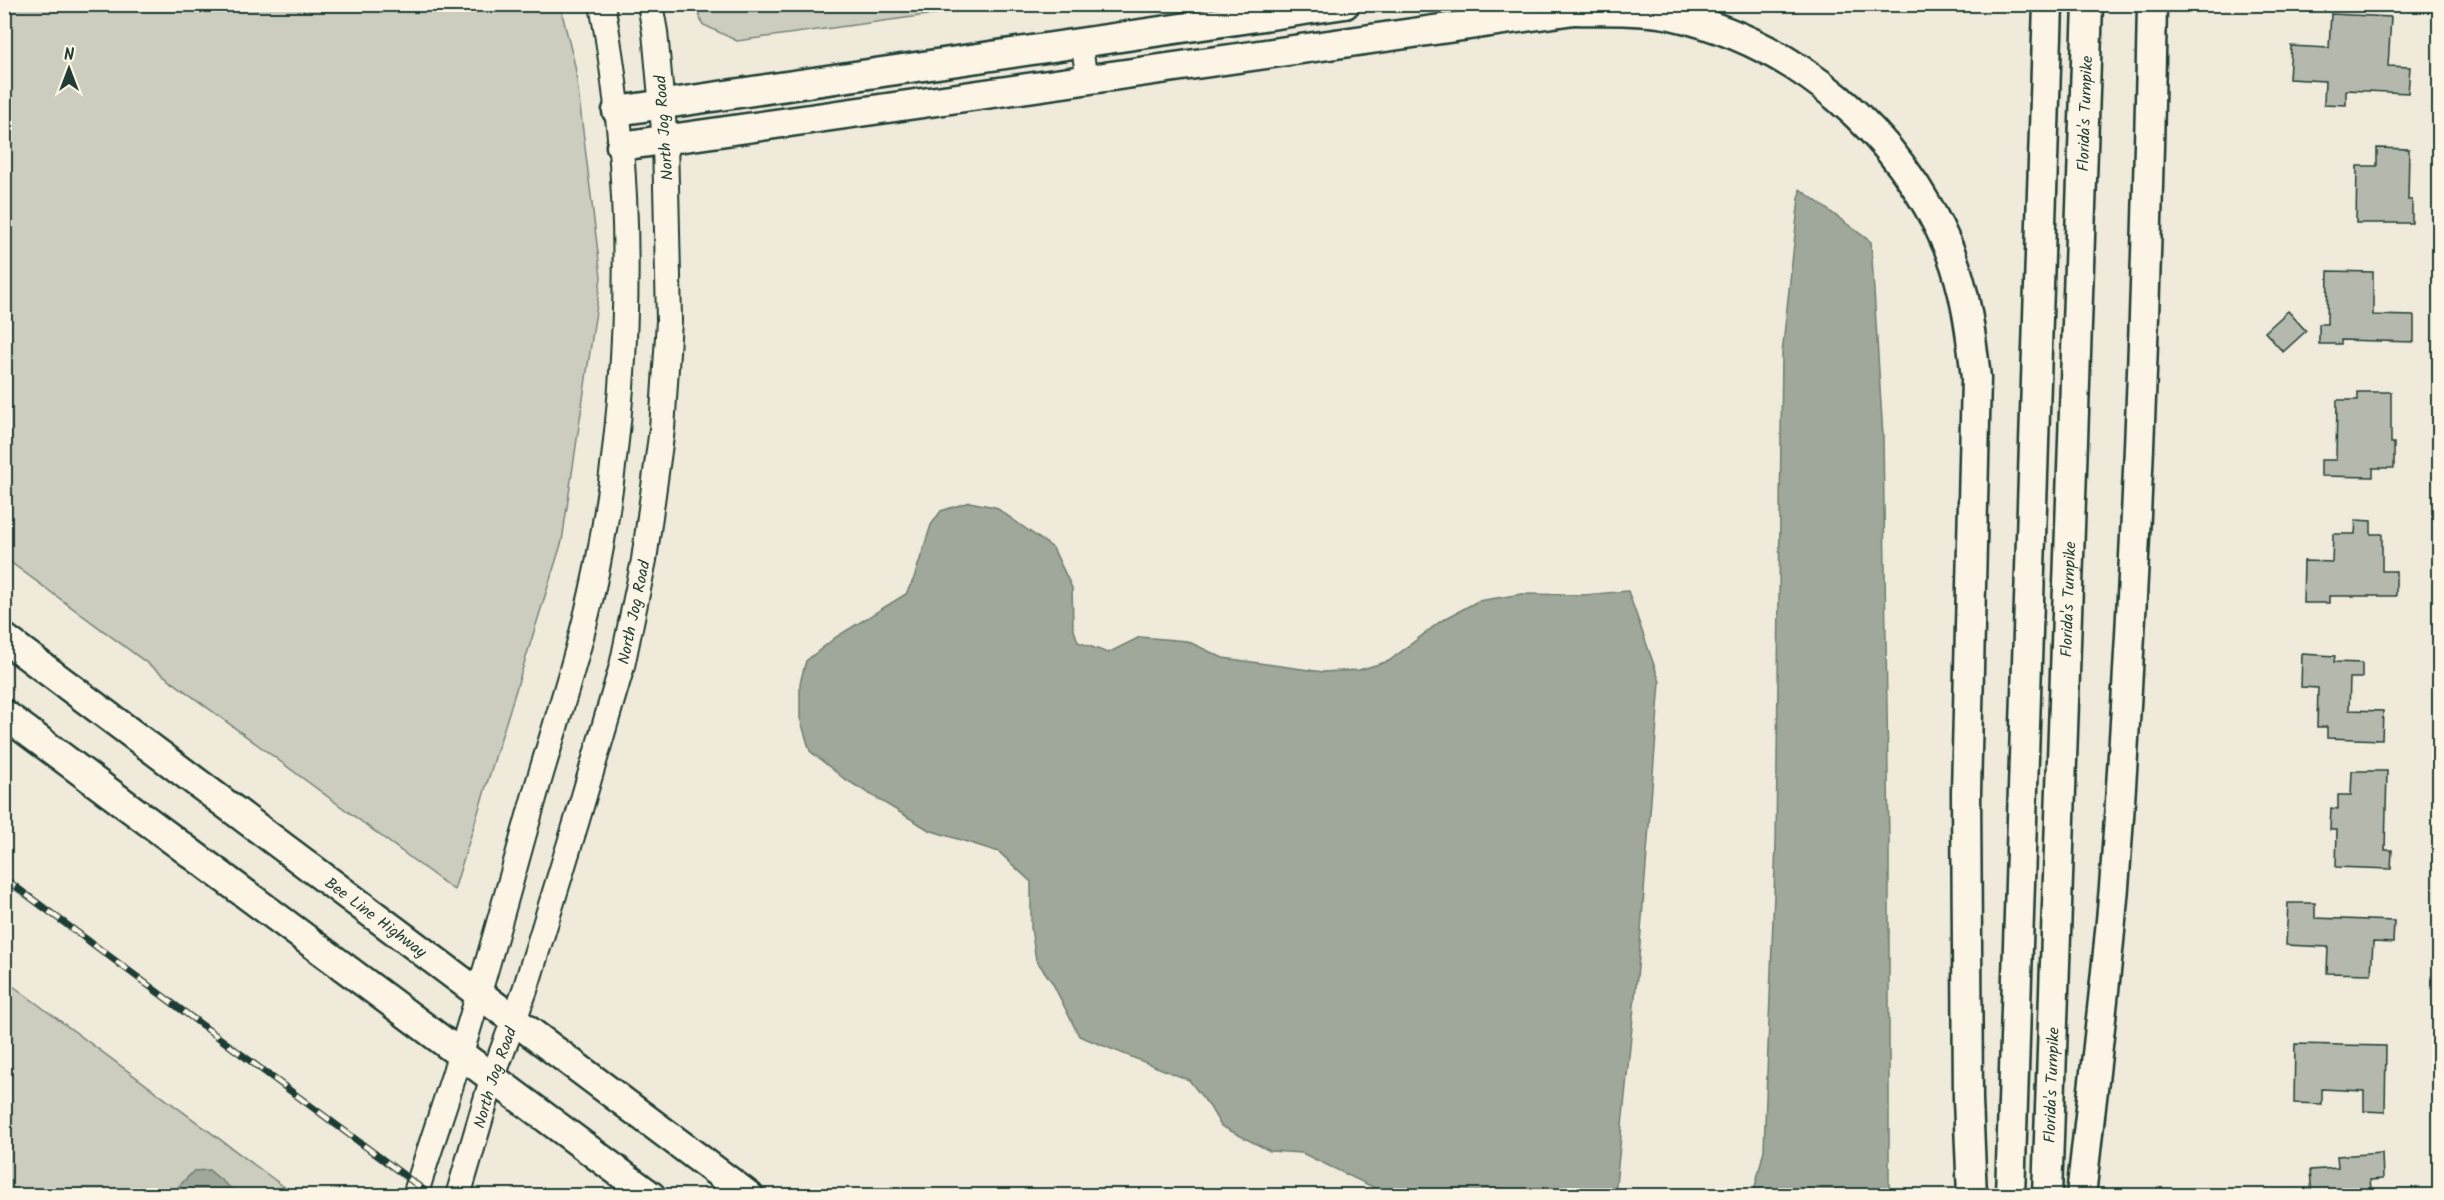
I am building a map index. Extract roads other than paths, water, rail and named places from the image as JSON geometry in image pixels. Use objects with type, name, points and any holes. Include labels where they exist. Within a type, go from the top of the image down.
[{"type":"highway","points":[[617,111],[1345,4]]},
{"type":"highway","points":[[621,146],[1611,4]]},
{"type":"highway","points":[[2010,1196],[2048,4]]},
{"type":"highway","name":"Florida's Turnpike","points":[[2047,1196],[2088,4]]},
{"type":"highway","points":[[2081,1196],[2115,864],[2132,569],[2148,192],[2152,4]]},
{"type":"highway","points":[[1576,10],[1670,15],[1726,31],[1774,53],[1833,93],[1878,135],[1919,189],[1949,251],[1968,317],[1976,378],[1966,793],[1968,1100],[1972,1196]]},
{"type":"highway","name":"Bee Line Highway","points":[[4,639],[749,1196]]},
{"type":"highway","points":[[4,714],[651,1196]]},
{"type":"main road","points":[[415,1196],[461,1054],[577,652],[601,549],[618,425],[624,348],[624,192],[617,111],[602,4]]},
{"type":"main road","name":"North Jog Road","points":[[458,1196],[493,1077],[525,990],[619,677],[644,560],[662,429],[667,351],[665,141],[650,4]]},
{"type":"lane","points":[[1082,42],[1087,79]]},
{"type":"railway","points":[[4,878],[432,1196]]}]
